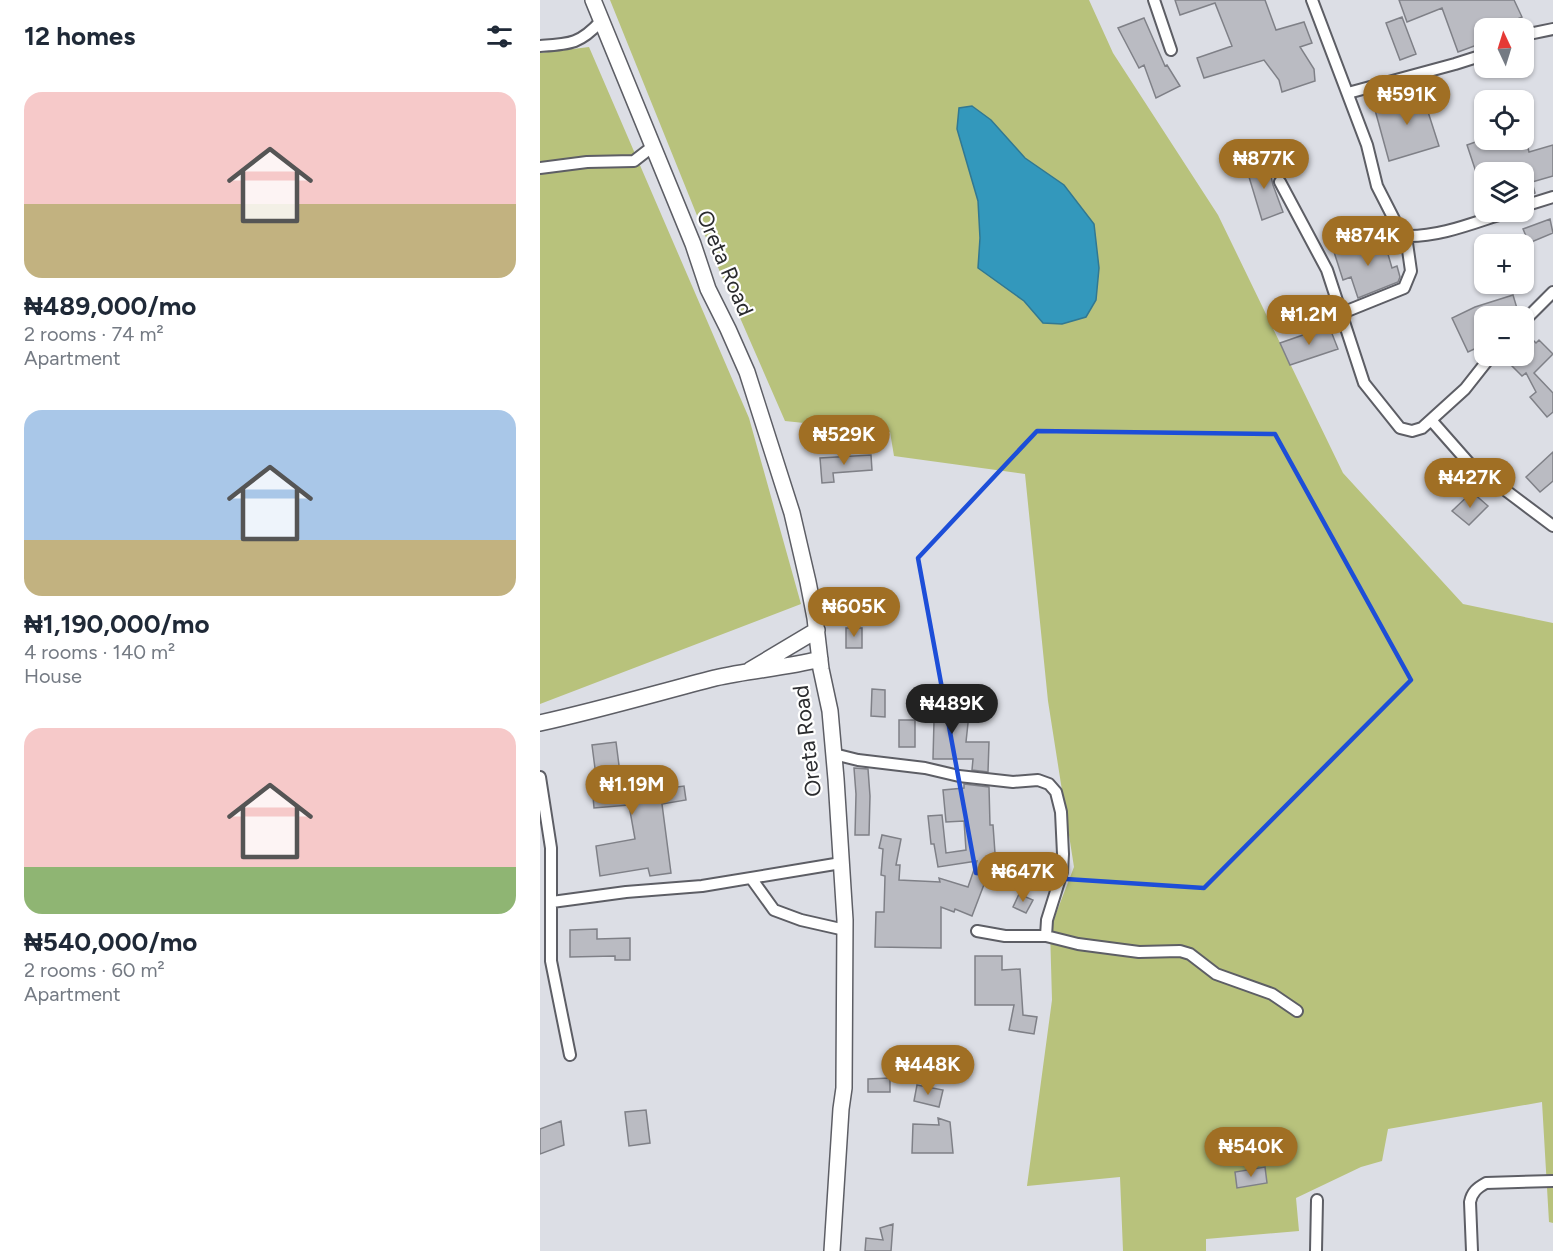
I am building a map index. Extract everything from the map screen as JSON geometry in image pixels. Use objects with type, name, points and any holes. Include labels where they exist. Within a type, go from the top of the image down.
[{"type":"street","name":"Oreta Road","points":[[593,0],[693,244],[708,290],[747,372],[792,513],[808,582],[830,711],[845,930],[844,1088],[832,1251]]},
{"type":"street","points":[[1154,0],[1171,50]]},
{"type":"street","points":[[1312,0],[1367,145],[1372,173],[1400,231],[1406,236],[1420,236],[1476,222]]},
{"type":"street","points":[[540,46],[568,44],[587,36],[601,21]]},
{"type":"street","points":[[1534,33],[1553,29]]},
{"type":"street","points":[[1348,93],[1474,58]]},
{"type":"street","points":[[540,168],[587,162],[634,161],[652,147]]},
{"type":"street","points":[[1280,182],[1327,270],[1364,383],[1400,428],[1412,431],[1422,428],[1465,389],[1483,366]]},
{"type":"street","points":[[1534,203],[1553,197]]},
{"type":"street","points":[[1342,313],[1404,288],[1411,271],[1406,236]]},
{"type":"street","points":[[1534,313],[1550,300]]},
{"type":"street","points":[[1431,420],[1468,462],[1553,526]]},
{"type":"street","points":[[748,671],[817,630]]},
{"type":"street","points":[[540,723],[748,671],[771,670],[820,659]]},
{"type":"street","points":[[834,754],[858,760],[925,768],[959,776],[1013,782],[1038,780],[1049,784],[1056,792],[1061,812],[1063,854],[1062,872],[1047,920],[1046,936]]},
{"type":"street","points":[[540,777],[551,848],[551,961],[570,1055]]},
{"type":"street","points":[[552,902],[627,892],[702,886],[841,863]]},
{"type":"street","points":[[751,878],[774,910],[801,920],[845,930]]},
{"type":"street","points":[[977,931],[1005,936],[1046,936],[1078,944],[1138,952],[1180,951],[1190,954],[1216,974],[1272,994],[1297,1011]]},
{"type":"street","points":[[1472,1251],[1470,1202],[1472,1194],[1478,1188],[1486,1184],[1553,1181]]},
{"type":"street","points":[[1316,1251],[1317,1200]]},
{"type":"highlighted area","points":[[1037,431],[1275,434],[1411,680],[1204,888],[976,873],[918,558]]},
{"type":"green space","points":[[610,0],[1089,0],[1113,53],[1218,215],[1343,473],[1463,604],[1553,623],[1553,1223],[1549,1222],[1542,1102],[1388,1129],[1382,1161],[1361,1167],[1296,1198],[1299,1231],[1206,1239],[1206,1251],[1123,1251],[1120,1177],[1027,1186],[1052,1000],[1050,929],[1074,867],[1048,701],[1025,474],[894,456],[890,432],[785,421],[717,265]]},
{"type":"green space","points":[[589,47],[749,418],[801,604],[540,704],[540,53]]},
{"type":"water","points":[[972,106],[991,120],[1025,158],[1064,185],[1094,224],[1099,268],[1096,300],[1086,317],[1062,324],[1043,323],[1024,301],[978,268],[980,238],[978,201],[957,129],[959,108]]},
{"type":"building","points":[[1175,0],[1265,0],[1276,30],[1304,22],[1312,43],[1300,47],[1314,69],[1315,81],[1282,92],[1279,80],[1264,60],[1204,78],[1197,58],[1232,46],[1215,3],[1180,15]]},
{"type":"building","points":[[1399,0],[1514,0],[1522,17],[1474,18],[1474,46],[1458,52],[1442,8],[1407,22]]},
{"type":"building","points":[[1402,17],[1416,54],[1400,60],[1386,23]]},
{"type":"building","points":[[1144,18],[1165,66],[1167,65],[1180,86],[1156,98],[1144,65],[1139,68],[1118,28]]},
{"type":"building","points":[[1420,87],[1439,146],[1389,161],[1375,110],[1397,103],[1394,95]]},
{"type":"building","points":[[1474,142],[1474,150],[1528,150],[1529,152],[1553,145],[1553,176],[1534,181],[1534,162],[1474,162],[1474,166],[1467,145]]},
{"type":"building","points":[[1267,159],[1283,212],[1262,220],[1246,167]]},
{"type":"building","points":[[1550,219],[1553,233],[1534,241],[1534,234],[1525,234],[1523,229]]},
{"type":"building","points":[[1383,237],[1392,268],[1397,266],[1400,277],[1398,282],[1358,298],[1351,277],[1343,280],[1334,252]]},
{"type":"building","points":[[1513,295],[1516,306],[1478,306]]},
{"type":"building","points":[[1474,307],[1474,349],[1468,352],[1452,318]]},
{"type":"building","points":[[1329,326],[1338,349],[1290,365],[1280,343]]},
{"type":"building","points":[[1539,340],[1553,354],[1534,373],[1553,393],[1553,412],[1547,417],[1530,397],[1536,392],[1526,373],[1522,376],[1512,366],[1534,366],[1534,341],[1536,343]]},
{"type":"building","points":[[1553,452],[1553,481],[1540,492],[1526,477]]},
{"type":"building","points":[[871,455],[872,470],[833,473],[834,482],[822,483],[820,458]]},
{"type":"building","points":[[1472,492],[1488,506],[1469,525],[1452,511]]},
{"type":"building","points":[[846,628],[862,628],[862,648],[846,648]]},
{"type":"building","points":[[872,689],[885,690],[885,717],[871,716]]},
{"type":"building","points":[[919,689],[932,690],[931,710],[969,714],[966,742],[989,742],[988,772],[972,770],[973,759],[933,759],[934,721],[917,720]]},
{"type":"building","points":[[899,720],[915,720],[915,747],[899,747]]},
{"type":"building","points":[[616,742],[620,773],[645,769],[648,791],[684,786],[686,800],[662,804],[671,873],[650,876],[648,868],[600,876],[596,846],[635,839],[629,805],[594,808],[592,784],[597,784],[592,745]]},
{"type":"building","points":[[854,768],[868,769],[869,835],[855,835]]},
{"type":"building","points":[[964,784],[989,787],[990,825],[993,825],[995,853],[1024,866],[1016,886],[988,874],[972,916],[955,909],[954,912],[941,907],[941,948],[875,947],[876,912],[884,912],[885,876],[881,875],[883,849],[879,848],[882,835],[901,839],[896,865],[900,865],[899,880],[940,882],[939,878],[968,887],[977,861],[938,867],[934,844],[931,844],[928,816],[942,815],[946,853],[966,850],[964,821],[946,822],[943,790],[964,788]]},
{"type":"building","points":[[1019,894],[1033,900],[1026,913],[1013,907]]},
{"type":"building","points":[[597,929],[597,939],[630,938],[630,960],[615,960],[615,956],[570,957],[570,930]]},
{"type":"building","points":[[975,956],[1002,956],[1002,970],[1020,969],[1023,1015],[1037,1017],[1034,1034],[1009,1030],[1014,1005],[975,1005]]},
{"type":"building","points":[[890,1078],[890,1092],[868,1092],[868,1079]]},
{"type":"building","points":[[917,1085],[943,1090],[939,1107],[914,1101]]},
{"type":"building","points":[[646,1110],[650,1143],[629,1146],[625,1112]]},
{"type":"building","points":[[938,1118],[950,1122],[953,1153],[912,1153],[913,1124],[939,1125]]},
{"type":"building","points":[[561,1121],[564,1145],[540,1154],[540,1129]]},
{"type":"building","points":[[1265,1167],[1267,1183],[1237,1188],[1235,1172]]},
{"type":"building","points":[[893,1224],[891,1251],[865,1251],[866,1238],[883,1240],[880,1228]]}]
